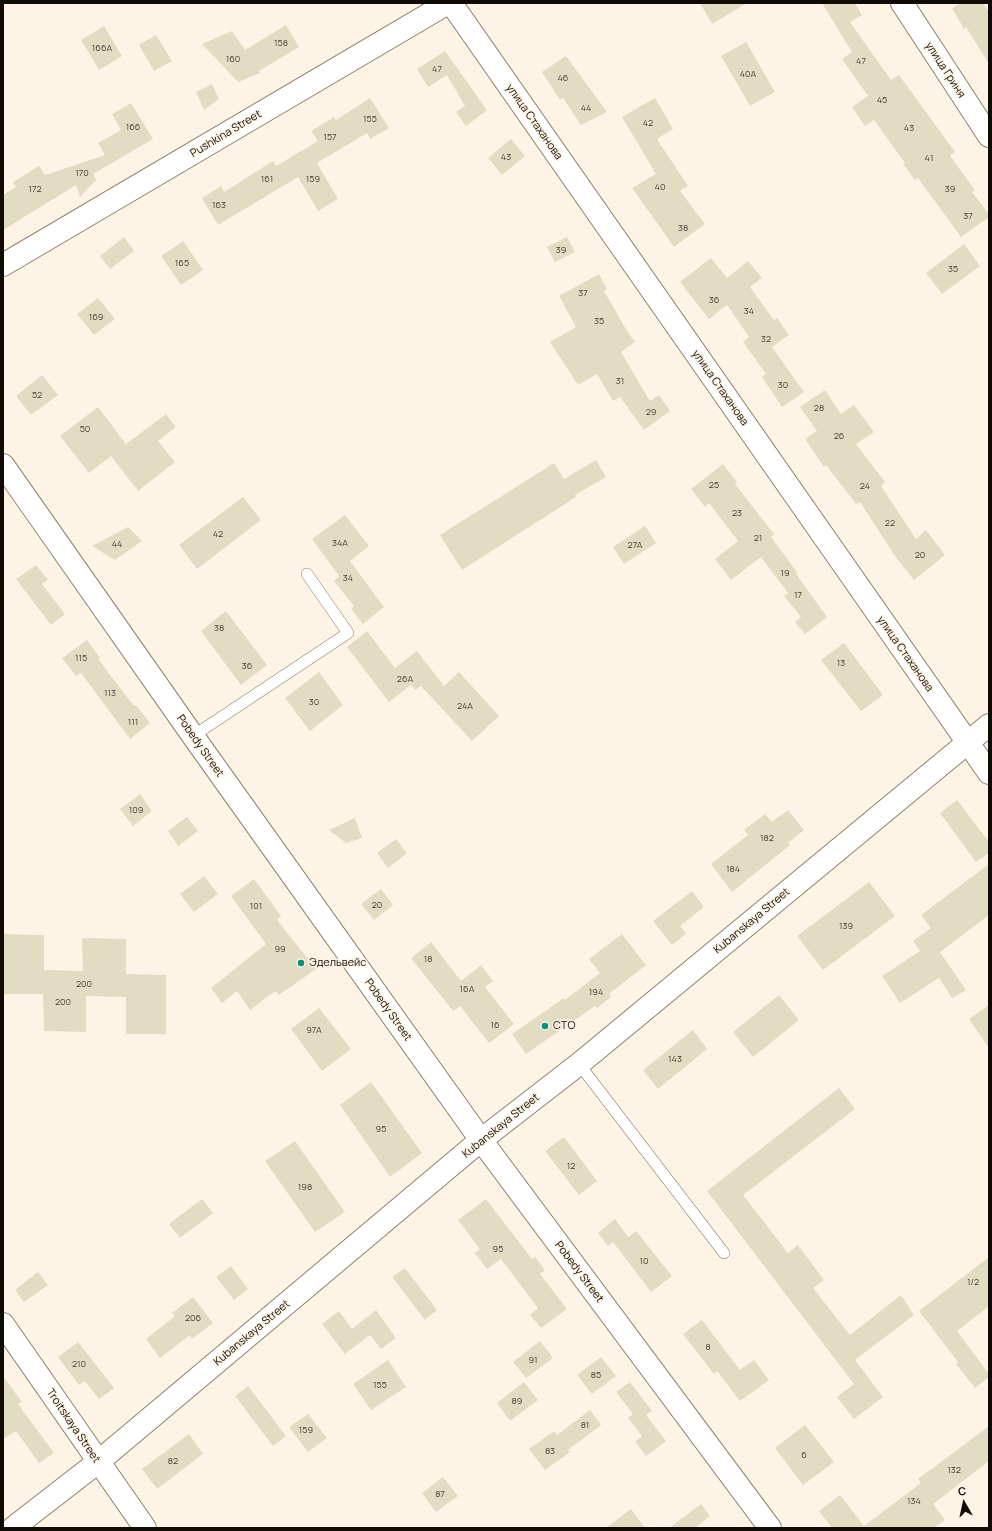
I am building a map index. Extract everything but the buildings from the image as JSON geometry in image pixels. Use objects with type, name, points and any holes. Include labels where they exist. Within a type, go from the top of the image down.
[{"type":"street","name":"Pushkina Street","points":[[3,266],[450,3]]},
{"type":"street","name":"улица Стаханова","points":[[450,3],[989,773]]},
{"type":"street","name":"улица Гриня","points":[[902,3],[989,136]]},
{"type":"street","name":"Pobedy Street","points":[[3,465],[193,736],[481,1140],[770,1528]]},
{"type":"street","name":"Kubanskaya Street","points":[[13,1528],[98,1462],[481,1140],[579,1064],[989,725]]},
{"type":"street","name":"Troitskaya Street","points":[[3,1324],[145,1528]]},
{"type":"lane","points":[[193,736],[348,633],[307,574]]},
{"type":"lane","points":[[579,1064],[724,1252]]},
{"type":"place","name":"Эдельвейс","points":[[301,963]]},
{"type":"place","name":"СТО","points":[[545,1026]]}]
